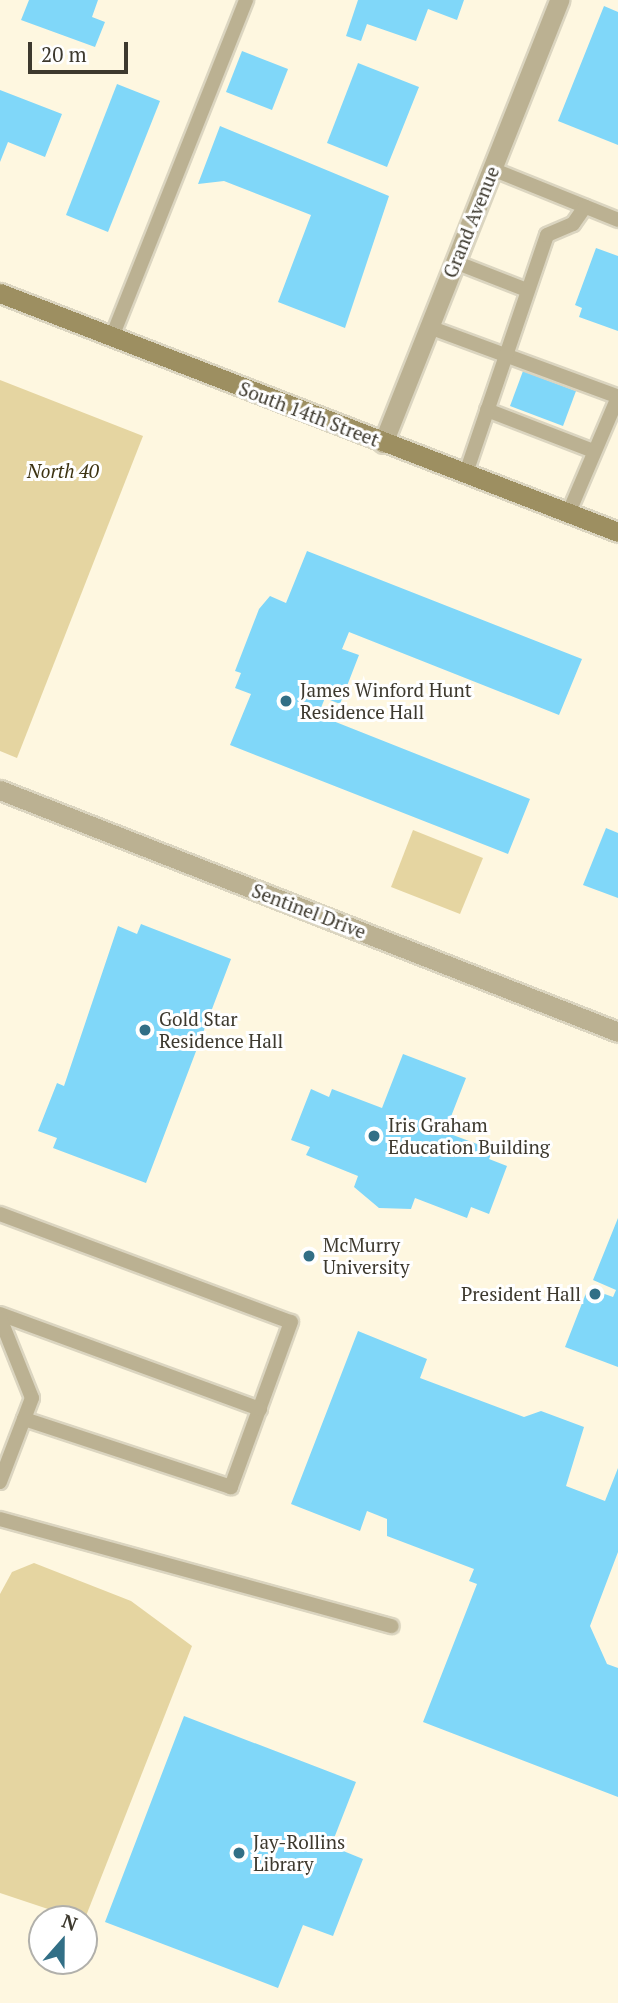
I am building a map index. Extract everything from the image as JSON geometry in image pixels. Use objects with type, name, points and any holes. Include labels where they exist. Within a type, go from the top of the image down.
[{"type":"main road","name":"South 14th Street","points":[[0,293],[618,532]]},
{"type":"street","name":"Grand Avenue","points":[[383,443],[559,0]]},
{"type":"street","name":"Sentinel Drive","points":[[0,790],[618,1032]]},
{"type":"lane","points":[[112,337],[246,0]]},
{"type":"lane","points":[[492,169],[618,220]]},
{"type":"lane","points":[[466,473],[547,234],[573,224],[585,206]]},
{"type":"lane","points":[[455,262],[527,290]]},
{"type":"lane","points":[[429,327],[618,397],[569,512]]},
{"type":"lane","points":[[487,410],[593,451]]},
{"type":"lane","points":[[0,1214],[286,1318],[292,1326],[231,1487],[24,1419]]},
{"type":"lane","points":[[0,1316],[260,1409]]},
{"type":"lane","points":[[0,1316],[32,1398],[0,1482]]},
{"type":"lane","points":[[0,1519],[392,1626]]},
{"type":"green space","name":"North 40","points":[[0,380],[143,436],[17,758],[0,751]]},
{"type":"green space","points":[[413,830],[483,858],[460,914],[391,887]]},
{"type":"green space","points":[[34,1563],[131,1601],[192,1646],[90,1905],[36,1905],[0,1893],[0,1594],[12,1572]]},
{"type":"building","points":[[29,0],[98,0],[92,17],[105,22],[95,47],[21,20]]},
{"type":"building","points":[[358,0],[464,0],[457,20],[428,9],[416,41],[367,24],[361,41],[346,36]]},
{"type":"building","points":[[604,6],[618,12],[618,145],[558,121]]},
{"type":"building","points":[[242,51],[288,69],[272,110],[226,92]]},
{"type":"building","points":[[358,63],[419,87],[387,167],[327,143]]},
{"type":"building","points":[[117,84],[160,101],[108,232],[66,215]]},
{"type":"building","points":[[0,90],[62,114],[45,157],[8,142],[0,162]]},
{"type":"building","points":[[220,126],[389,196],[345,328],[278,302],[311,215],[224,181],[198,184]]},
{"type":"building","points":[[596,248],[618,256],[618,331],[579,317],[582,308],[575,305]]},
{"type":"building","points":[[523,371],[576,391],[563,426],[510,406]]},
{"type":"building","name":"James Winford Hunt Residence Hall","points":[[307,551],[582,659],[559,715],[349,632],[342,649],[359,655],[340,704],[325,698],[318,715],[530,799],[508,854],[230,745],[251,694],[235,688],[241,673],[235,671],[259,609],[270,596],[286,603]]},
{"type":"building","points":[[606,828],[618,833],[618,898],[583,885]]},
{"type":"building","name":"Gold Star Residence Hall","points":[[141,924],[231,959],[146,1183],[53,1148],[57,1138],[38,1131],[57,1083],[64,1086],[118,926],[137,934]]},
{"type":"building","name":"Iris Graham Education Building","points":[[403,1054],[466,1078],[445,1132],[493,1150],[489,1159],[507,1166],[489,1214],[471,1207],[467,1218],[415,1198],[411,1209],[379,1208],[354,1187],[358,1176],[306,1155],[310,1147],[291,1140],[311,1089],[329,1097],[332,1089],[382,1108]]},
{"type":"building","name":"President Hall","points":[[618,1218],[618,1367],[565,1347],[588,1288],[613,1297],[616,1290],[593,1280]]},
{"type":"building","points":[[358,1331],[427,1359],[420,1378],[524,1417],[541,1411],[584,1427],[566,1486],[605,1501],[618,1468],[618,1552],[590,1626],[607,1664],[618,1668],[618,1797],[423,1722],[477,1584],[469,1581],[474,1569],[387,1536],[387,1519],[367,1511],[360,1531],[291,1504]]},
{"type":"building","name":"Jay-Rollins Library","points":[[184,1716],[356,1782],[331,1846],[363,1859],[333,1936],[303,1925],[278,1988],[105,1922]]},
{"type":"place","name":"James Winford Hunt Residence Hall","points":[[286,701]]},
{"type":"place","name":"Gold Star Residence Hall","points":[[145,1030]]},
{"type":"place","name":"Iris Graham Education Building","points":[[374,1136]]},
{"type":"place","name":"McMurry University","points":[[309,1256]]},
{"type":"place","name":"President Hall","points":[[595,1294]]},
{"type":"place","name":"Jay-Rollins Library","points":[[239,1853]]}]
